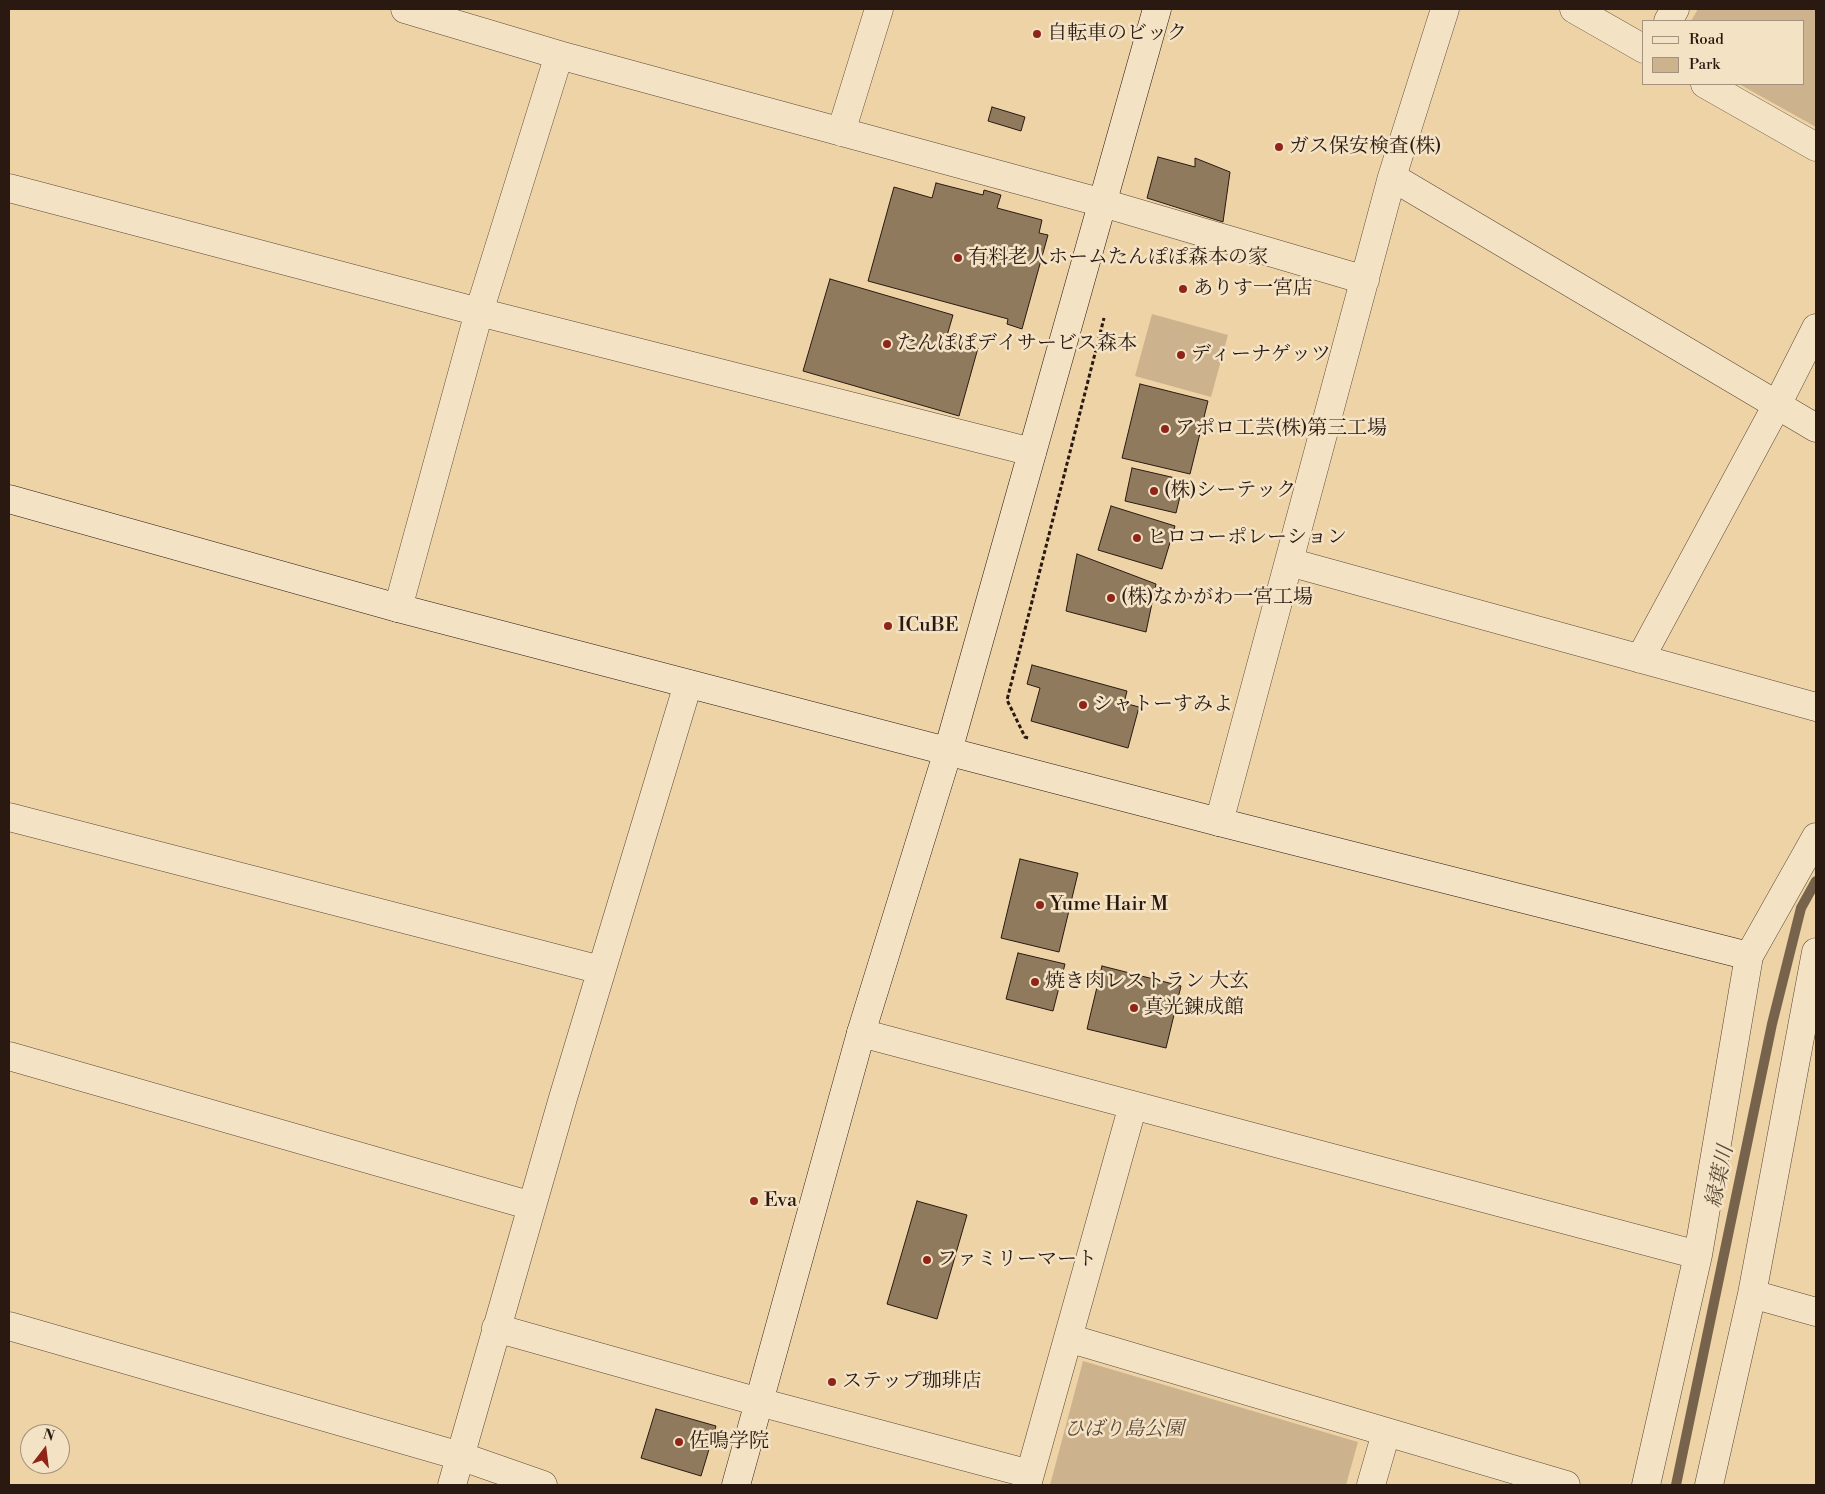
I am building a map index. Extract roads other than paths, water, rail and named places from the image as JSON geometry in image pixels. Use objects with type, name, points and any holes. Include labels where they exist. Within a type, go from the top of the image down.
[{"type":"street","points":[[405,9],[447,14],[559,55],[1102,203],[1365,280]]},
{"type":"street","points":[[841,132],[879,9]]},
{"type":"street","points":[[736,1485],[861,1032],[948,750],[1157,9]]},
{"type":"street","points":[[1219,822],[1392,177],[1445,9]]},
{"type":"street","points":[[1574,9],[1642,48]]},
{"type":"street","points":[[1669,20],[1676,9]]},
{"type":"street","points":[[398,608],[479,312],[559,55]]},
{"type":"street","points":[[1707,85],[1816,148]]},
{"type":"street","points":[[1392,177],[1816,428]]},
{"type":"street","points":[[9,188],[479,312],[1032,452]]},
{"type":"street","points":[[1640,659],[1777,405],[1816,328]]},
{"type":"street","points":[[9,499],[398,608],[1219,822],[1749,956]]},
{"type":"street","points":[[1289,562],[1816,706]]},
{"type":"street","points":[[452,1485],[496,1328],[688,684]]},
{"type":"street","points":[[9,817],[602,970]]},
{"type":"street","points":[[1646,1485],[1698,1255],[1749,956],[1816,837]]},
{"type":"street","points":[[1709,1485],[1752,1294],[1816,952]]},
{"type":"street","points":[[861,1032],[1698,1255]]},
{"type":"street","points":[[9,1056],[532,1206]]},
{"type":"street","points":[[496,1328],[1029,1480],[1133,1105]]},
{"type":"street","points":[[1752,1294],[1816,1312]]},
{"type":"street","points":[[9,1326],[460,1456],[543,1485]]},
{"type":"street","points":[[1068,1338],[1566,1485]]},
{"type":"street","points":[[1371,1485],[1386,1432]]},
{"type":"waterway","name":"縁葉川","points":[[1676,1485],[1772,1024],[1801,908],[1816,881]]},
{"type":"place","name":"自転車のビック","points":[[1037,34]]},
{"type":"place","name":"ガス保安検査(株)","points":[[1279,147]]},
{"type":"place","name":"有料老人ホームたんぽぽ森本の家","points":[[958,258]]},
{"type":"place","name":"ありす一宮店","points":[[1183,289]]},
{"type":"place","name":"たんぽぽデイサービス森本","points":[[887,344]]},
{"type":"place","name":"ディーナゲッツ","points":[[1181,355]]},
{"type":"place","name":"アポロ工芸(株)第三工場","points":[[1165,429]]},
{"type":"place","name":"(株)シーテック","points":[[1154,491]]},
{"type":"place","name":"ヒロコーポレーション","points":[[1137,538]]},
{"type":"place","name":"(株)なかがわ一宮工場","points":[[1111,598]]},
{"type":"place","name":"ICuBE","points":[[888,626]]},
{"type":"place","name":"シャトーすみよ","points":[[1083,705]]},
{"type":"place","name":"Yume Hair M","points":[[1040,905]]},
{"type":"place","name":"焼き肉レストラン 大玄","points":[[1035,982]]},
{"type":"place","name":"真光錬成館","points":[[1134,1008]]},
{"type":"place","name":"Eva","points":[[754,1201]]},
{"type":"place","name":"ファミリーマート","points":[[927,1260]]},
{"type":"place","name":"ステップ珈琲店","points":[[832,1382]]},
{"type":"place","name":"佐鳴学院","points":[[679,1442]]},
{"type":"park label","name":"ひばり島公園","points":[[1124,1430]]}]
